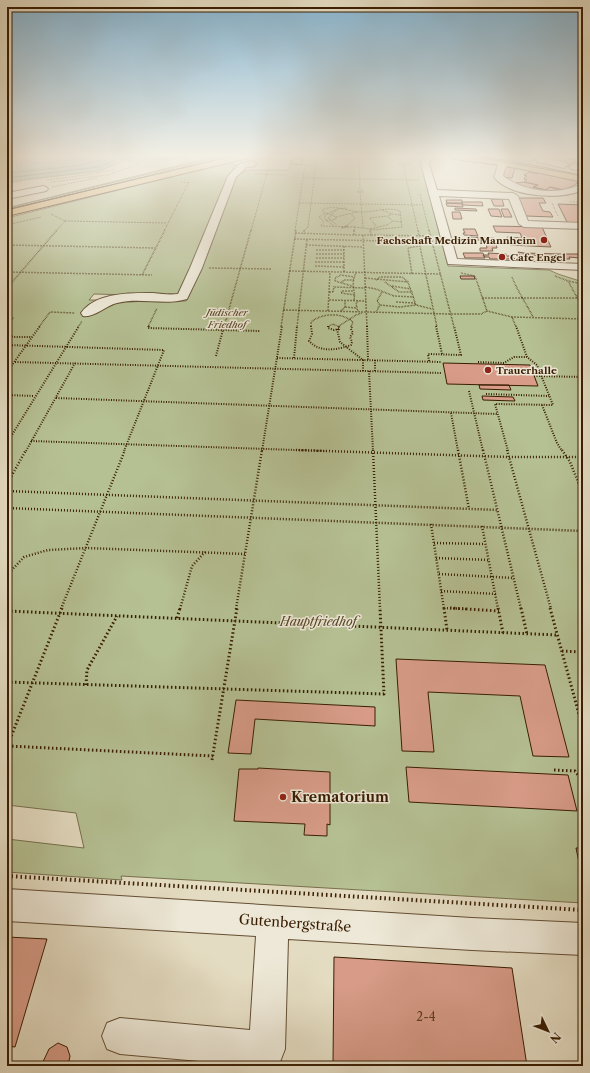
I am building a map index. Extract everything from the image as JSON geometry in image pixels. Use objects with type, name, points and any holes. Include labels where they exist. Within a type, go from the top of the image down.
[{"type":"main road","points":[[7,213],[39,206]]},
{"type":"street","points":[[88,313],[93,308],[121,298],[177,298],[183,296],[196,268],[220,206]]},
{"type":"street","points":[[441,206],[446,242],[452,262],[583,267]]},
{"type":"street","points":[[517,206],[524,224],[583,226]]},
{"type":"street","name":"Gutenbergstraße","points":[[7,905],[583,939]]},
{"type":"street","points":[[120,1036],[267,1048],[273,921]]},
{"type":"path","points":[[142,275],[154,248],[176,206]]},
{"type":"path","points":[[216,356],[257,206]]},
{"type":"path","points":[[7,345],[164,350],[61,614],[7,746],[213,758],[277,358],[299,206]]},
{"type":"path","points":[[304,234],[304,230],[308,227],[311,206]]},
{"type":"path","points":[[361,206],[363,227]]},
{"type":"path","points":[[411,206],[419,236]]},
{"type":"path","points":[[423,206],[461,355],[428,354],[429,361]]},
{"type":"path","points":[[344,210],[334,208],[322,210],[328,214],[337,216],[344,216],[358,212]]},
{"type":"path","points":[[331,227],[319,217],[325,212],[334,208]]},
{"type":"path","points":[[334,226],[324,217],[332,210],[347,208],[346,210]]},
{"type":"path","points":[[337,216],[336,219],[332,220],[324,222],[321,226],[331,227],[352,226],[371,229],[402,227],[402,222],[399,210],[362,212],[346,210],[335,211],[328,218],[332,220],[335,224],[340,226]]},
{"type":"path","points":[[379,210],[400,215]]},
{"type":"path","points":[[370,211],[370,218],[376,226]]},
{"type":"path","points":[[51,214],[65,221],[167,223]]},
{"type":"path","points":[[347,226],[355,218],[351,214]]},
{"type":"path","points":[[371,217],[387,216],[392,214]]},
{"type":"path","points":[[387,216],[393,221]]},
{"type":"path","points":[[7,288],[65,221]]},
{"type":"path","points":[[351,221],[355,223],[352,226]]},
{"type":"path","points":[[371,229],[393,221],[402,222]]},
{"type":"path","points":[[381,226],[385,228]]},
{"type":"path","points":[[354,235],[355,227]]},
{"type":"path","points":[[371,229],[371,235]]},
{"type":"path","points":[[295,233],[431,236]]},
{"type":"path","points":[[363,235],[368,360]]},
{"type":"path","points":[[294,239],[446,242]]},
{"type":"path","points":[[294,358],[307,239]]},
{"type":"path","points":[[419,242],[442,354]]},
{"type":"path","points":[[7,245],[154,248]]},
{"type":"path","points":[[306,245],[364,247]]},
{"type":"path","points":[[315,272],[317,245]]},
{"type":"path","points":[[344,246],[344,272]]},
{"type":"path","points":[[412,274],[408,248],[419,246]]},
{"type":"path","points":[[316,250],[344,250]]},
{"type":"path","points":[[316,254],[344,254]]},
{"type":"path","points":[[316,258],[344,258]]},
{"type":"path","points":[[316,262],[344,262]]},
{"type":"path","points":[[459,263],[460,273],[475,276],[487,311]]},
{"type":"path","points":[[315,266],[344,267]]},
{"type":"path","points":[[209,268],[272,269]]},
{"type":"path","points":[[289,271],[440,274]]},
{"type":"path","points":[[7,272],[152,275]]},
{"type":"path","points":[[328,311],[330,272]]},
{"type":"path","points":[[354,300],[355,295],[352,287],[356,273]]},
{"type":"path","points":[[329,276],[336,277],[341,275],[354,277]]},
{"type":"path","points":[[336,277],[335,281],[342,282],[352,287]]},
{"type":"path","points":[[376,280],[380,277],[402,277],[408,282],[413,292],[416,304]]},
{"type":"path","points":[[512,277],[533,318]]},
{"type":"path","points":[[365,278],[384,281],[408,282]]},
{"type":"path","points":[[342,282],[344,280],[354,280]]},
{"type":"path","points":[[384,281],[399,292],[413,292]]},
{"type":"path","points":[[568,281],[583,308]]},
{"type":"path","points":[[579,283],[583,284]]},
{"type":"path","points":[[390,286],[411,289]]},
{"type":"path","points":[[329,292],[333,292],[334,287],[365,287],[375,288],[382,292],[396,296],[414,297]]},
{"type":"path","points":[[353,291],[342,291],[341,293],[355,295]]},
{"type":"path","points":[[380,305],[377,301],[382,292]]},
{"type":"path","points":[[392,306],[396,302],[396,296]]},
{"type":"path","points":[[482,298],[522,298],[525,296],[577,298]]},
{"type":"path","points":[[161,298],[148,328],[260,331]]},
{"type":"path","points":[[329,300],[366,301]]},
{"type":"path","points":[[345,301],[345,308]]},
{"type":"path","points":[[358,301],[356,308],[358,312]]},
{"type":"path","points":[[396,302],[416,304],[433,310]]},
{"type":"path","points":[[380,305],[400,307],[416,304]]},
{"type":"path","points":[[376,312],[380,305]]},
{"type":"path","points":[[340,311],[345,308],[356,308]]},
{"type":"path","points":[[283,310],[433,314],[481,314],[487,311],[512,317],[583,319]]},
{"type":"path","points":[[7,372],[16,362],[31,337],[50,312],[88,313]]},
{"type":"path","points":[[363,360],[340,342],[337,329],[356,314],[366,312]]},
{"type":"path","points":[[7,443],[65,347],[88,313]]},
{"type":"path","points":[[326,315],[335,315],[348,319],[352,322],[350,329],[353,333],[350,337],[352,342],[351,345],[328,349],[312,345],[309,341],[312,334],[311,322],[316,318],[326,315]]},
{"type":"path","points":[[7,325],[14,317]]},
{"type":"path","points":[[512,317],[527,357],[537,365],[553,405],[495,404],[583,729]]},
{"type":"path","points":[[337,329],[330,329],[328,326],[333,324],[339,326]]},
{"type":"path","points":[[7,335],[14,337],[31,337]]},
{"type":"path","points":[[478,362],[504,363],[514,357],[527,357]]},
{"type":"path","points":[[277,358],[442,362]]},
{"type":"path","points":[[363,360],[363,371]]},
{"type":"path","points":[[375,360],[375,371]]},
{"type":"path","points":[[16,362],[442,373]]},
{"type":"path","points":[[7,484],[75,363]]},
{"type":"path","points":[[7,682],[384,694],[369,371]]},
{"type":"path","points":[[534,376],[583,377]]},
{"type":"path","points":[[469,391],[527,634]]},
{"type":"path","points":[[486,394],[549,396]]},
{"type":"path","points":[[7,395],[35,396]]},
{"type":"path","points":[[56,398],[498,414]]},
{"type":"path","points":[[542,405],[557,443],[567,458],[583,494]]},
{"type":"path","points":[[451,412],[469,509]]},
{"type":"path","points":[[31,441],[459,456],[583,457]]},
{"type":"path","points":[[7,491],[375,504],[498,510]]},
{"type":"path","points":[[7,508],[583,530]]},
{"type":"path","points":[[431,524],[447,630]]},
{"type":"path","points":[[482,526],[503,633]]},
{"type":"path","points":[[434,542],[485,544]]},
{"type":"path","points":[[7,575],[24,557],[48,550],[87,548],[245,554]]},
{"type":"path","points":[[176,618],[192,566],[205,552]]},
{"type":"path","points":[[436,558],[489,560]]},
{"type":"path","points":[[438,574],[514,578]]},
{"type":"path","points":[[441,591],[496,594]]},
{"type":"path","points":[[444,608],[499,611]]},
{"type":"path","points":[[7,611],[558,635]]},
{"type":"path","points":[[86,685],[87,670],[117,616]]},
{"type":"path","points":[[562,651],[583,652]]},
{"type":"path","points":[[554,770],[575,771],[583,781]]},
{"type":"path","points":[[7,876],[583,910]]},
{"type":"green space","name":"Hauptfriedhof","points":[[54,206],[219,206],[181,294],[174,296],[94,294],[89,300],[186,301],[223,206],[432,206],[448,266],[549,270],[583,282],[583,903],[121,876],[122,880],[7,872],[7,839],[84,848],[76,813],[7,805],[7,302],[9,301],[7,300],[7,218]]},
{"type":"building","points":[[522,206],[541,206],[543,211],[550,212],[553,217],[526,216]]},
{"type":"building","points":[[559,206],[583,206],[583,225],[568,224]]},
{"type":"building","points":[[455,208],[476,209],[477,211],[455,210]]},
{"type":"building","points":[[488,209],[499,209],[502,217],[491,216]]},
{"type":"building","points":[[501,209],[508,209],[512,217],[504,217]]},
{"type":"building","points":[[452,212],[460,212],[462,219],[453,219]]},
{"type":"building","points":[[493,226],[542,227],[551,247],[510,245],[507,237],[522,238],[520,233],[496,232]]},
{"type":"building","points":[[463,229],[475,229],[478,236],[464,235],[463,233],[465,233]]},
{"type":"building","points":[[468,237],[484,238],[485,240],[469,240]]},
{"type":"building","points":[[484,238],[494,238],[496,244],[486,243]]},
{"type":"building","points":[[486,243],[496,244],[497,248],[492,248],[493,251],[480,251],[480,248],[487,248]]},
{"type":"building","points":[[518,252],[524,253],[527,260],[521,260]]},
{"type":"building","points":[[463,253],[483,253],[485,258],[465,258]]},
{"type":"building","points":[[488,253],[506,254],[506,256],[512,256],[515,259],[490,259],[489,257],[484,257],[483,255],[489,255]]},
{"type":"building","points":[[524,253],[558,254],[559,256],[525,255]]},
{"type":"building","points":[[558,254],[578,254],[579,258],[569,257],[570,259],[560,259]]},
{"type":"building","points":[[460,276],[474,276],[475,279],[461,279]]},
{"type":"building","name":"Trauerhalle","points":[[443,363],[530,365],[538,386],[447,384]]},
{"type":"building","points":[[479,385],[509,385],[511,390],[480,389]]},
{"type":"building","points":[[482,396],[513,397],[515,401],[483,400]]},
{"type":"building","points":[[396,659],[545,665],[569,757],[533,756],[520,696],[428,692],[434,752],[402,751]]},
{"type":"building","points":[[236,700],[375,707],[375,726],[255,719],[251,754],[228,753]]},
{"type":"building","points":[[406,767],[568,775],[577,811],[409,802]]},
{"type":"building","name":"Krematorium","points":[[258,768],[330,772],[330,825],[327,824],[327,836],[304,835],[305,824],[234,821],[239,769]]},
{"type":"building","points":[[576,848],[583,848],[583,867],[580,867]]},
{"type":"building","points":[[7,937],[47,939],[15,1047],[7,1046]]},
{"type":"building","points":[[334,957],[512,968],[527,1066],[333,1066]]},
{"type":"building","points":[[58,1043],[67,1047],[70,1056],[68,1066],[41,1066],[49,1049]]},
{"type":"tram line","points":[[7,210],[23,206]]},
{"type":"place","name":"Fachschaft Medizin Mannheim","points":[[544,240]]},
{"type":"place","name":"Cafe Engel","points":[[502,257]]},
{"type":"place","name":"Trauerhalle","points":[[488,370]]},
{"type":"place","name":"Krematorium","points":[[283,797]]},
{"type":"park label","name":"Jüdischer Friedhof","points":[[227,318]]}]
